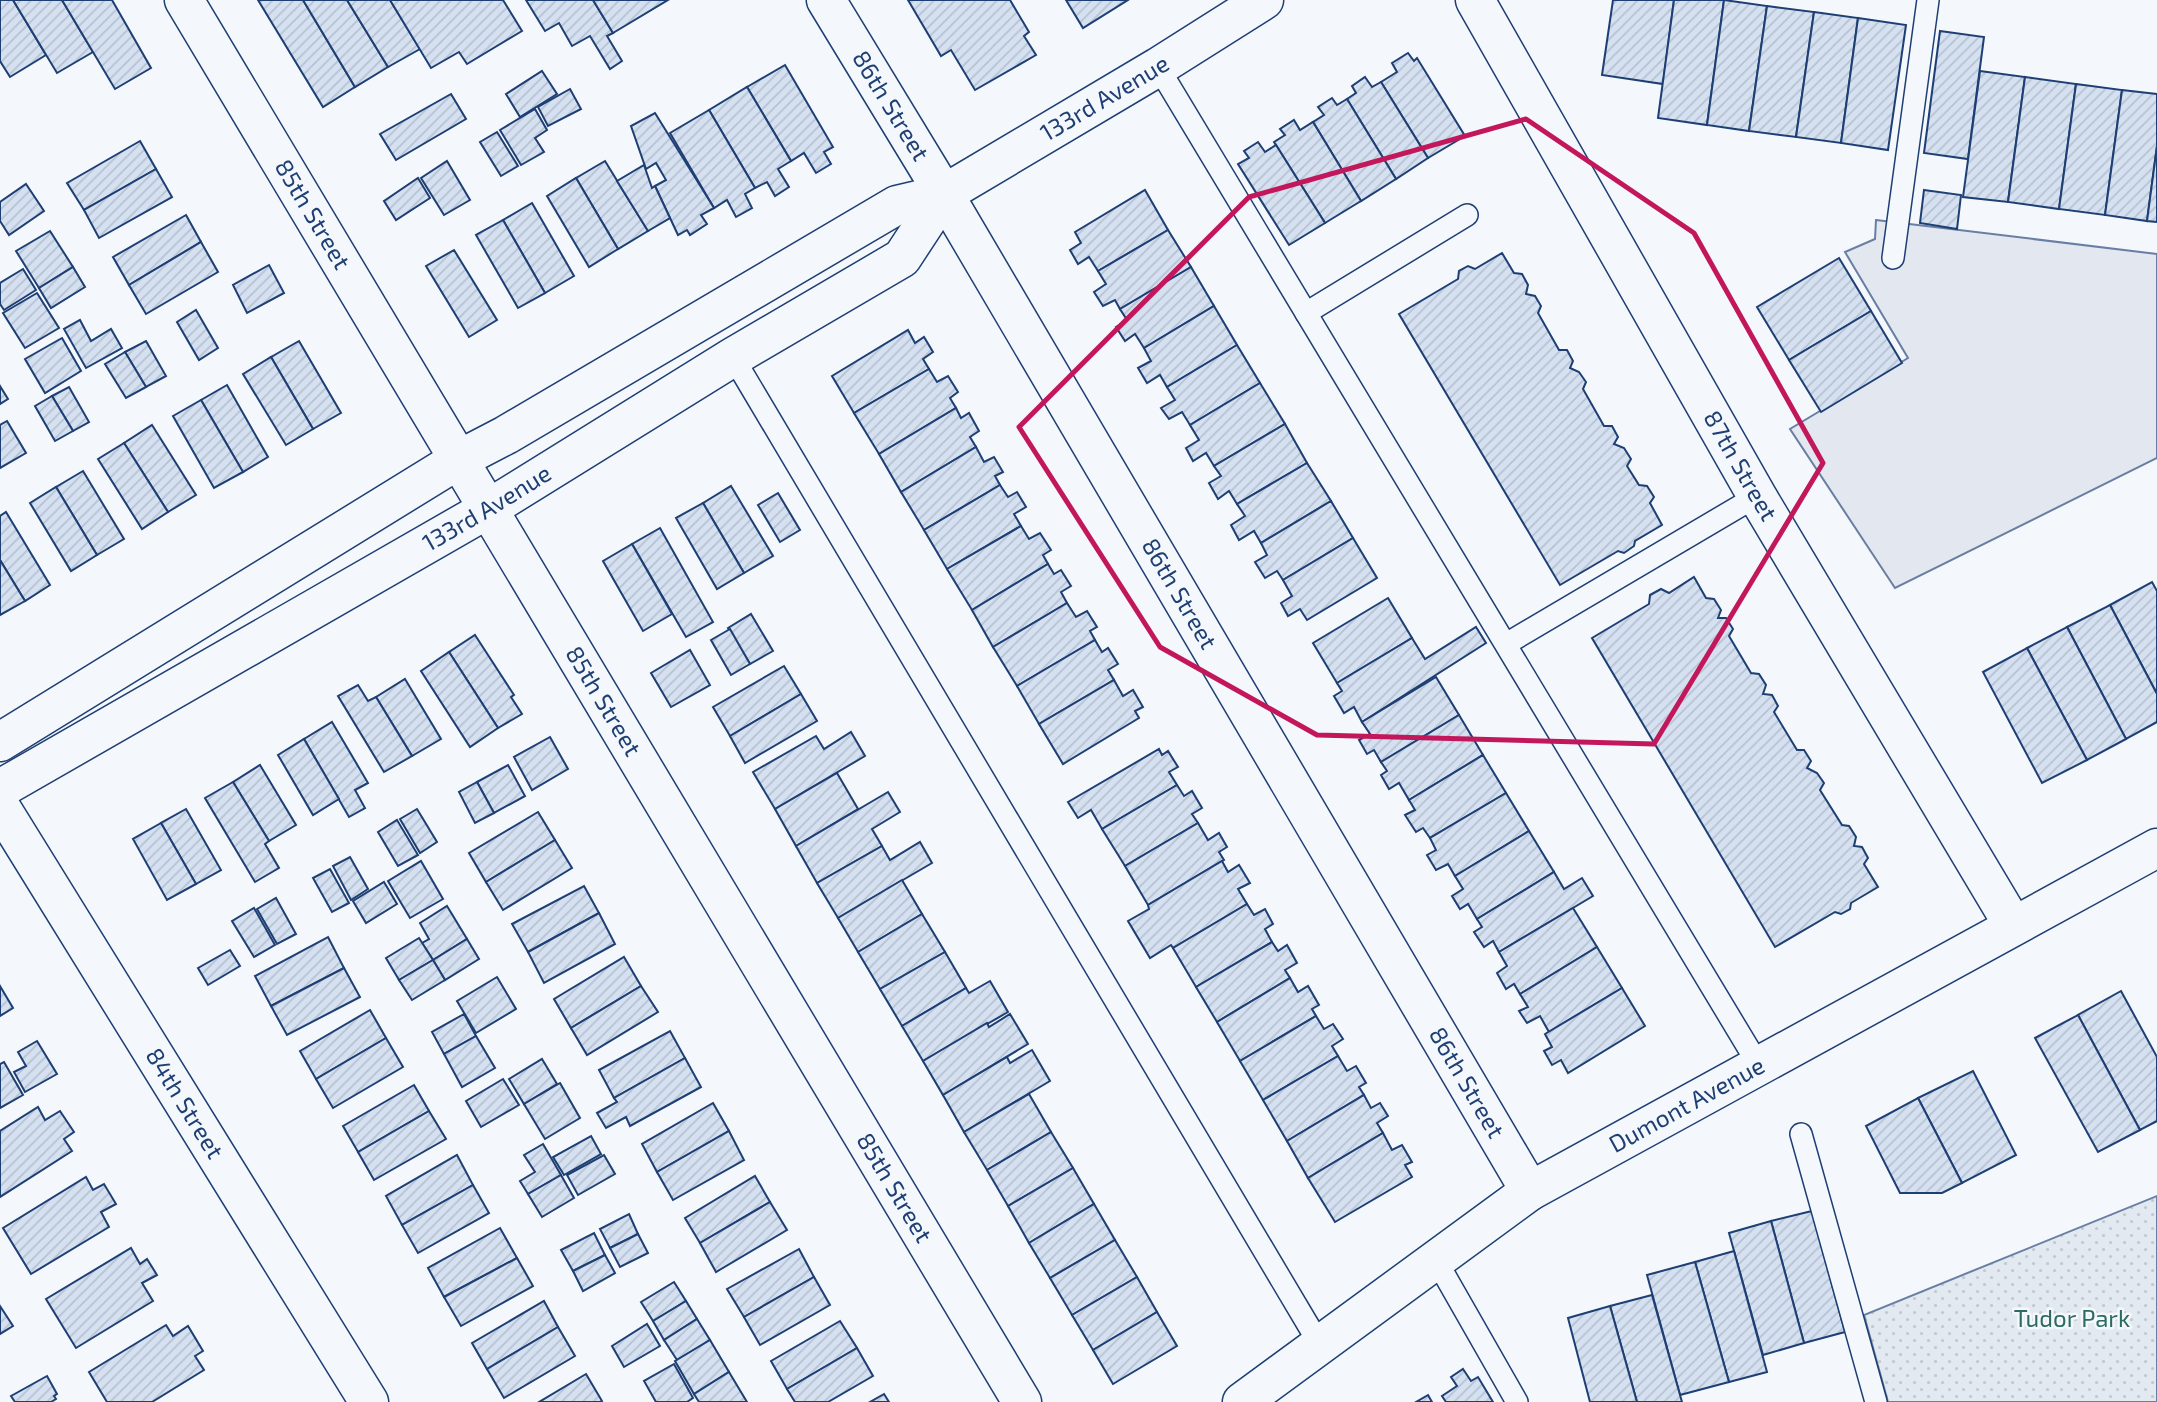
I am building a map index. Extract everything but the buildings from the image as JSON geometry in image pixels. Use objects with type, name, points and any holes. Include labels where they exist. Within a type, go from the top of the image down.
[{"type":"street","name":"85th Street","points":[[184,0],[1022,1402]]},
{"type":"street","name":"86th Street","points":[[825,0],[944,194],[1530,1191]]},
{"type":"street","name":"133rd Avenue","points":[[0,742],[458,460],[506,435],[897,205],[944,194],[1158,67],[1264,0]]},
{"type":"street","name":"87th Street","points":[[1475,0],[1757,496],[2013,925]]},
{"type":"street","name":"133rd Avenue","points":[[0,789],[488,509],[733,357],[902,258],[944,194]]},
{"type":"street","name":"84th Street","points":[[0,806],[369,1402]]},
{"type":"street","name":"Dumont Avenue","points":[[1242,1402],[1530,1191],[2157,848]]},
{"type":"lane","points":[[1893,258],[1928,0]]},
{"type":"lane","points":[[1158,67],[1758,1064]]},
{"type":"lane","points":[[1306,313],[1467,215]]},
{"type":"lane","points":[[733,357],[1320,1345]]},
{"type":"lane","points":[[1506,644],[1757,496]]},
{"type":"lane","points":[[1801,1134],[1876,1402]]},
{"type":"lane","points":[[1436,1260],[1517,1402]]},
{"type":"highlighted area","points":[[1526,119],[1694,233],[1823,463],[1654,744],[1317,735],[1160,647],[1019,427],[1249,197]]},
{"type":"green space","name":"Tudor Park","points":[[2157,1196],[2157,1402],[1888,1402],[1864,1315]]},
{"type":"shaded area","points":[[1876,220],[2157,254],[2157,458],[1895,588],[1790,429],[1908,358],[1845,252],[1875,239]]}]
